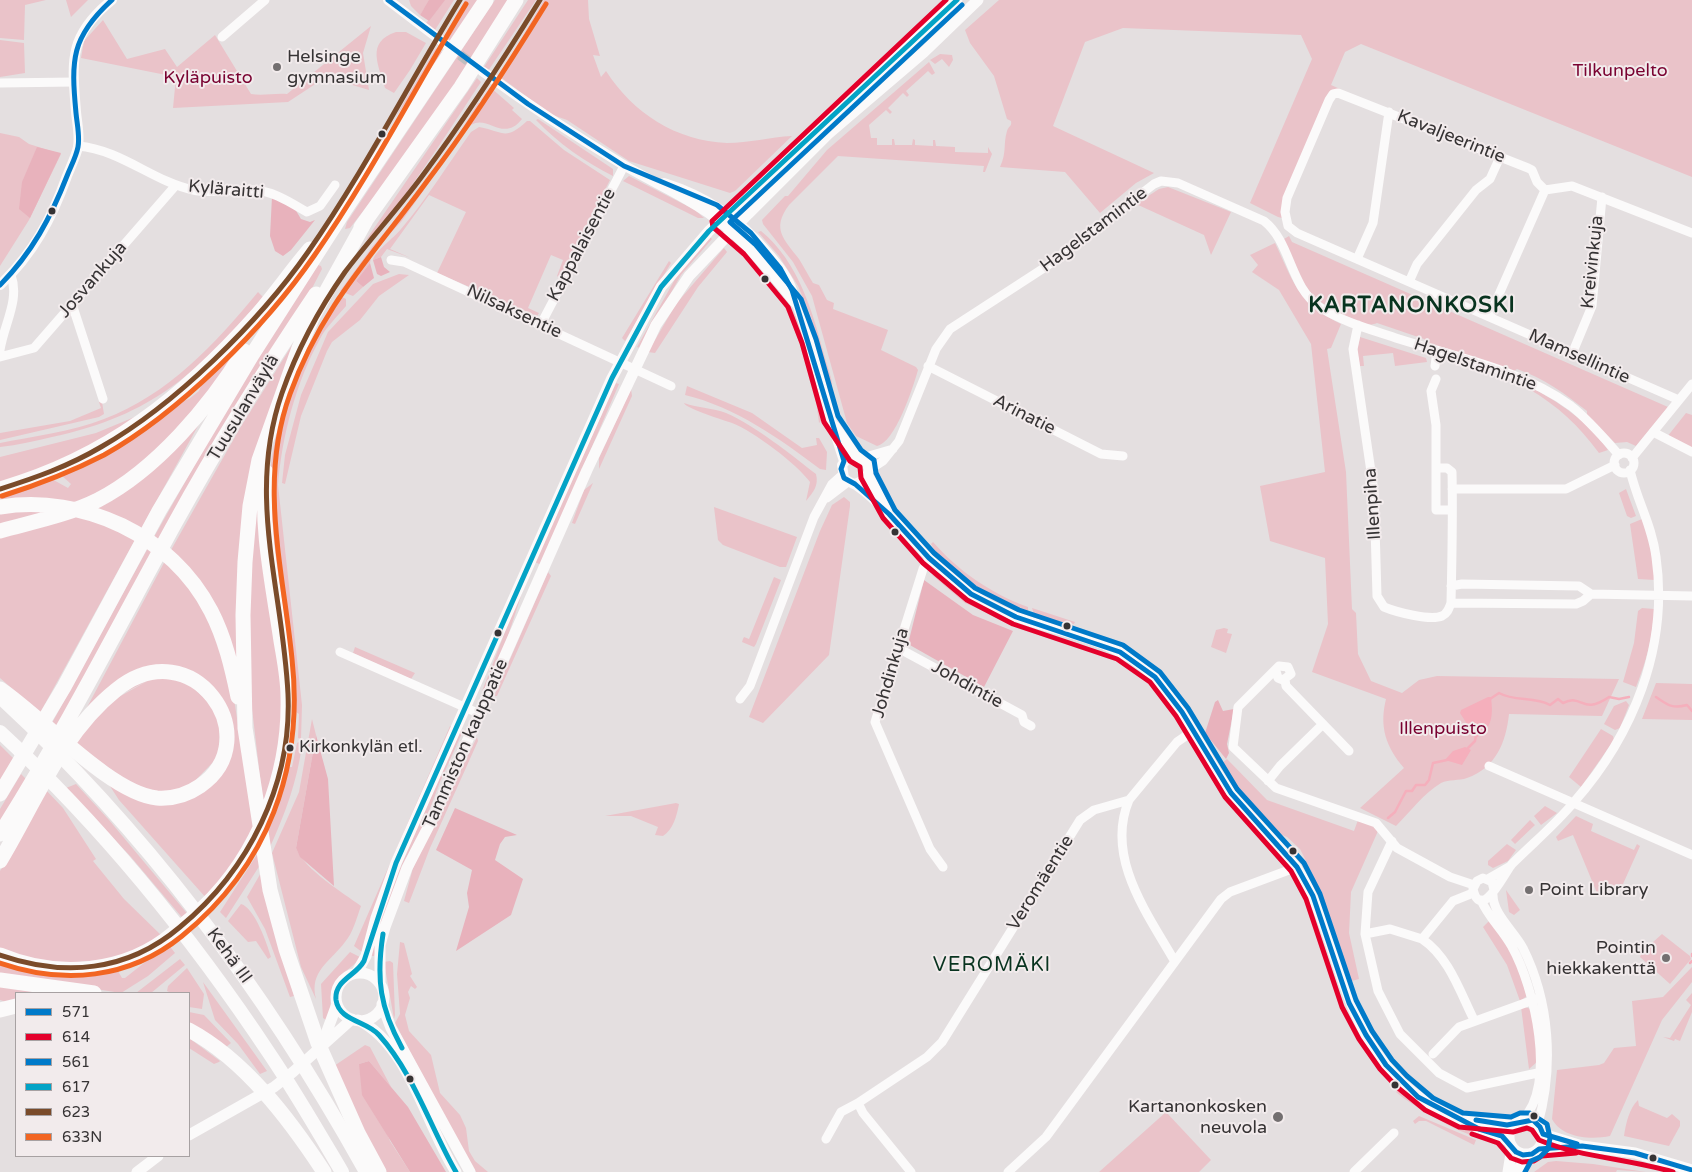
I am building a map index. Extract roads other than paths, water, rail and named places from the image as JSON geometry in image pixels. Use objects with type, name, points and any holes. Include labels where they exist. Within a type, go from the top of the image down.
[{"type":"highway","name":"Tuusulanväylä","points":[[0,794],[64,686],[159,511],[252,355],[346,208],[486,0]]},
{"type":"highway","name":"Tuusulanväylä","points":[[0,834],[32,784],[176,521],[268,366],[366,220],[461,86],[516,0]]},
{"type":"highway","points":[[0,488],[28,481],[83,457],[142,423],[166,405],[258,314],[346,208]]},
{"type":"highway","points":[[245,728],[245,562],[250,506],[259,460],[275,413],[314,314],[366,220]]},
{"type":"highway","points":[[0,531],[47,518],[98,500],[141,472],[181,433],[240,357],[307,253]]},
{"type":"highway","points":[[0,955],[26,964],[42,967],[88,969],[108,966],[154,947],[170,936],[212,899],[232,875],[262,825],[278,779],[288,713],[287,680],[264,517],[265,478],[275,413]]},
{"type":"highway","points":[[0,507],[43,504],[68,506],[91,512],[141,536],[158,548],[195,584],[211,610],[224,640],[245,728],[270,890],[303,1003],[334,1081],[380,1172]]},
{"type":"highway","points":[[0,690],[21,710],[87,759],[111,779],[142,795],[157,798],[182,795],[204,783],[220,764],[226,734],[221,708],[204,686],[183,675],[170,672],[155,672],[128,682],[100,704],[75,733],[0,861]]},
{"type":"highway","name":"Kehä III","points":[[0,697],[21,710],[124,824],[184,896],[222,946],[287,1041],[366,1172]]},
{"type":"highway","name":"Kehä III","points":[[2,734],[116,852],[166,912],[271,1055],[342,1172]]},
{"type":"highway","points":[[0,980],[88,992]]},
{"type":"highway","points":[[0,1010],[15,1006]]},
{"type":"highway","points":[[190,1031],[231,1060],[285,1120],[324,1172]]},
{"type":"main road","name":"Tammiston kauppatie","points":[[357,972],[366,956],[376,918],[396,863],[465,707],[620,361],[661,287],[727,213],[957,0]]},
{"type":"main road","name":"Tammiston kauppatie","points":[[380,984],[379,958],[385,927],[407,868],[436,812],[587,470],[656,325],[690,276],[828,134],[924,52],[978,0]]},
{"type":"main road","points":[[320,1049],[337,1004],[339,985],[346,977],[357,972],[369,975],[380,984],[383,991],[382,1004],[391,1028],[470,1172]]},
{"type":"main road","points":[[337,1004],[345,1015],[377,1031],[399,1060],[456,1172]]},
{"type":"main road","points":[[190,1133],[274,1087],[355,1020],[374,1016],[382,1004]]},
{"type":"main road","points":[[1508,1172],[1509,1134],[1518,1123],[1529,1120],[1540,1129],[1582,1146]]},
{"type":"main road","points":[[1539,1149],[1543,1140],[1540,1129]]},
{"type":"main road","points":[[1510,1145],[1516,1152],[1526,1155]]},
{"type":"main road","points":[[1517,1172],[1526,1155],[1539,1149],[1582,1146],[1635,1154],[1692,1170]]},
{"type":"main road","points":[[137,1172],[157,1157]]},
{"type":"street","points":[[0,285],[11,275],[46,228],[78,146],[73,64],[80,37],[89,22],[112,0]]},
{"type":"street","points":[[222,37],[265,0]]},
{"type":"street","points":[[388,0],[446,45]]},
{"type":"street","points":[[482,71],[528,104],[624,166],[649,178],[709,214],[731,232],[774,276],[795,303]]},
{"type":"street","points":[[0,83],[74,82]]},
{"type":"street","name":"Kavaljeerintie","points":[[1288,226],[1285,212],[1287,198],[1333,94],[1342,93],[1532,170],[1536,182],[1545,190]]},
{"type":"street","points":[[1357,259],[1374,222],[1388,112]]},
{"type":"street","name":"Kyläraitti","points":[[78,146],[118,155],[176,185],[209,192],[255,190],[267,192],[307,212],[320,206],[329,197],[336,185]]},
{"type":"street","points":[[1409,282],[1423,256],[1476,190],[1490,179],[1500,157]]},
{"type":"street","name":"Kappalaisentie","points":[[541,324],[624,166]]},
{"type":"street","points":[[649,178],[676,187],[717,205],[740,223],[780,268],[792,290],[810,341],[830,419],[844,461],[841,470],[848,480],[889,514],[929,558],[971,594],[991,606],[1031,623],[1098,643],[1130,657],[1154,678],[1193,731],[1231,793],[1297,867],[1312,896],[1349,1003],[1366,1035],[1386,1065],[1418,1097],[1478,1129],[1493,1132],[1510,1145]]},
{"type":"street","name":"Hagelstamintie","points":[[869,473],[883,461],[899,441],[928,366],[942,338],[957,322],[1047,266],[1154,184],[1161,181],[1178,183],[1264,221],[1275,232],[1305,293],[1322,308],[1358,326],[1506,373],[1549,392],[1584,417],[1619,455]]},
{"type":"street","name":"Josvankuja","points":[[0,357],[28,352],[34,348],[176,185]]},
{"type":"street","points":[[1489,317],[1545,190],[1555,190],[1568,185],[1692,233]]},
{"type":"street","name":"Kreivinkuja","points":[[1572,354],[1592,306],[1602,198]]},
{"type":"street","points":[[1275,232],[1288,226]]},
{"type":"street","name":"Mamsellintie","points":[[1288,226],[1297,233],[1679,400]]},
{"type":"street","name":"Nilsaksentie","points":[[391,260],[404,262],[635,367],[671,386]]},
{"type":"street","points":[[0,350],[3,331],[15,294],[11,275]]},
{"type":"street","points":[[72,304],[103,399]]},
{"type":"street","name":"Illenpiha","points":[[1358,326],[1353,349],[1374,492],[1377,596],[1384,607],[1391,610],[1435,617],[1447,613],[1451,603]]},
{"type":"street","points":[[1435,366],[1437,351]]},
{"type":"street","name":"Arinatie","points":[[928,366],[1101,454],[1123,456]]},
{"type":"street","points":[[1436,379],[1431,391],[1436,425],[1436,510],[1452,510]]},
{"type":"street","points":[[1632,458],[1692,384]]},
{"type":"street","points":[[830,419],[859,457],[868,464],[869,473],[889,514]]},
{"type":"street","points":[[1653,432],[1692,452]]},
{"type":"street","points":[[844,461],[893,449]]},
{"type":"street","points":[[1452,489],[1566,489],[1614,465],[1619,455],[1627,454],[1632,458],[1633,466],[1630,470],[1621,472],[1614,465]]},
{"type":"street","points":[[1436,468],[1447,468],[1452,472],[1451,603],[1576,604],[1591,594]]},
{"type":"street","points":[[1422,939],[1453,901],[1474,889],[1483,878],[1488,879],[1509,866],[1574,803],[1606,761],[1632,715],[1642,691],[1655,640],[1659,596],[1651,528],[1630,470]]},
{"type":"street","points":[[740,699],[750,686],[814,517],[832,484],[848,480],[862,482],[869,473]]},
{"type":"street","name":"Johdinkuja","points":[[929,558],[923,569],[875,722],[930,849],[943,867]]},
{"type":"street","points":[[1451,586],[1462,584],[1579,586],[1591,594],[1692,596]]},
{"type":"street","name":"Johdintie","points":[[898,648],[1022,715],[1024,722],[1031,726]]},
{"type":"street","points":[[340,652],[480,714]]},
{"type":"street","points":[[1285,680],[1291,674],[1288,667],[1281,665],[1238,707],[1233,747],[1276,788],[1376,823],[1397,848],[1474,889],[1512,946],[1546,1022],[1543,1071],[1544,1099],[1540,1129]]},
{"type":"street","points":[[1276,671],[1278,678],[1285,680]]},
{"type":"street","points":[[1285,680],[1286,686],[1349,751]]},
{"type":"street","points":[[1268,781],[1280,766],[1323,724]]},
{"type":"street","points":[[1174,960],[1138,896],[1127,870],[1122,848],[1122,828],[1129,800],[1177,742],[1193,731]]},
{"type":"street","points":[[1489,766],[1692,855]]},
{"type":"street","name":"Veromäentie","points":[[826,1139],[841,1112],[858,1103],[927,1057],[942,1042],[1080,820],[1094,810],[1129,800]]},
{"type":"street","points":[[1392,841],[1368,892],[1365,934],[1374,975],[1384,1006],[1400,1034],[1430,1057],[1439,1073],[1467,1088],[1543,1071]]},
{"type":"street","points":[[1480,900],[1488,899],[1509,866]]},
{"type":"street","points":[[1008,1172],[1046,1137],[1220,899],[1230,892],[1297,867]]},
{"type":"street","points":[[1488,879],[1493,892],[1493,904],[1522,947],[1537,999]]},
{"type":"street","points":[[1365,934],[1390,929],[1403,931],[1422,939],[1434,947],[1443,959],[1474,1020]]},
{"type":"street","points":[[1430,1057],[1459,1027],[1474,1020],[1537,999]]},
{"type":"street","points":[[1461,1120],[1518,1123],[1534,1104],[1543,1071]]},
{"type":"street","points":[[858,1103],[863,1113],[911,1172]]},
{"type":"street","points":[[1354,1172],[1394,1133]]},
{"type":"waterway","points":[[1490,699],[1499,693],[1505,696],[1544,702],[1550,705],[1558,699],[1563,703],[1575,701],[1593,705],[1609,697],[1619,699],[1629,697]]},
{"type":"waterway","points":[[1656,697],[1670,706],[1687,705],[1692,711]]},
{"type":"waterway","points":[[1467,749],[1475,741],[1476,735]]},
{"type":"waterway","points":[[1388,818],[1395,812],[1406,791],[1412,791],[1416,785],[1425,785],[1429,780],[1433,763],[1447,760]]},
{"type":"tunnel","points":[[448,46],[479,69]]},
{"type":"place","name":"Helsinge gymnasium","points":[[277,67]]},
{"type":"place","name":"Kirkonkylän etl.","points":[[290,748]]},
{"type":"place","name":"Point Library","points":[[1529,890]]},
{"type":"place","name":"Pointin hiekkakenttä","points":[[1666,958]]},
{"type":"place","name":"Kartanonkosken neuvola","points":[[1278,1117]]},
{"type":"district","name":"KARTANONKOSKI","points":[[1412,306]]},
{"type":"district","name":"VEROMÄKI","points":[[992,966]]},
{"type":"park label","name":"Tilkunpelto","points":[[1620,71]]},
{"type":"park label","name":"Kyläpuisto","points":[[208,78]]},
{"type":"park label","name":"Illenpuisto","points":[[1443,729]]}]
